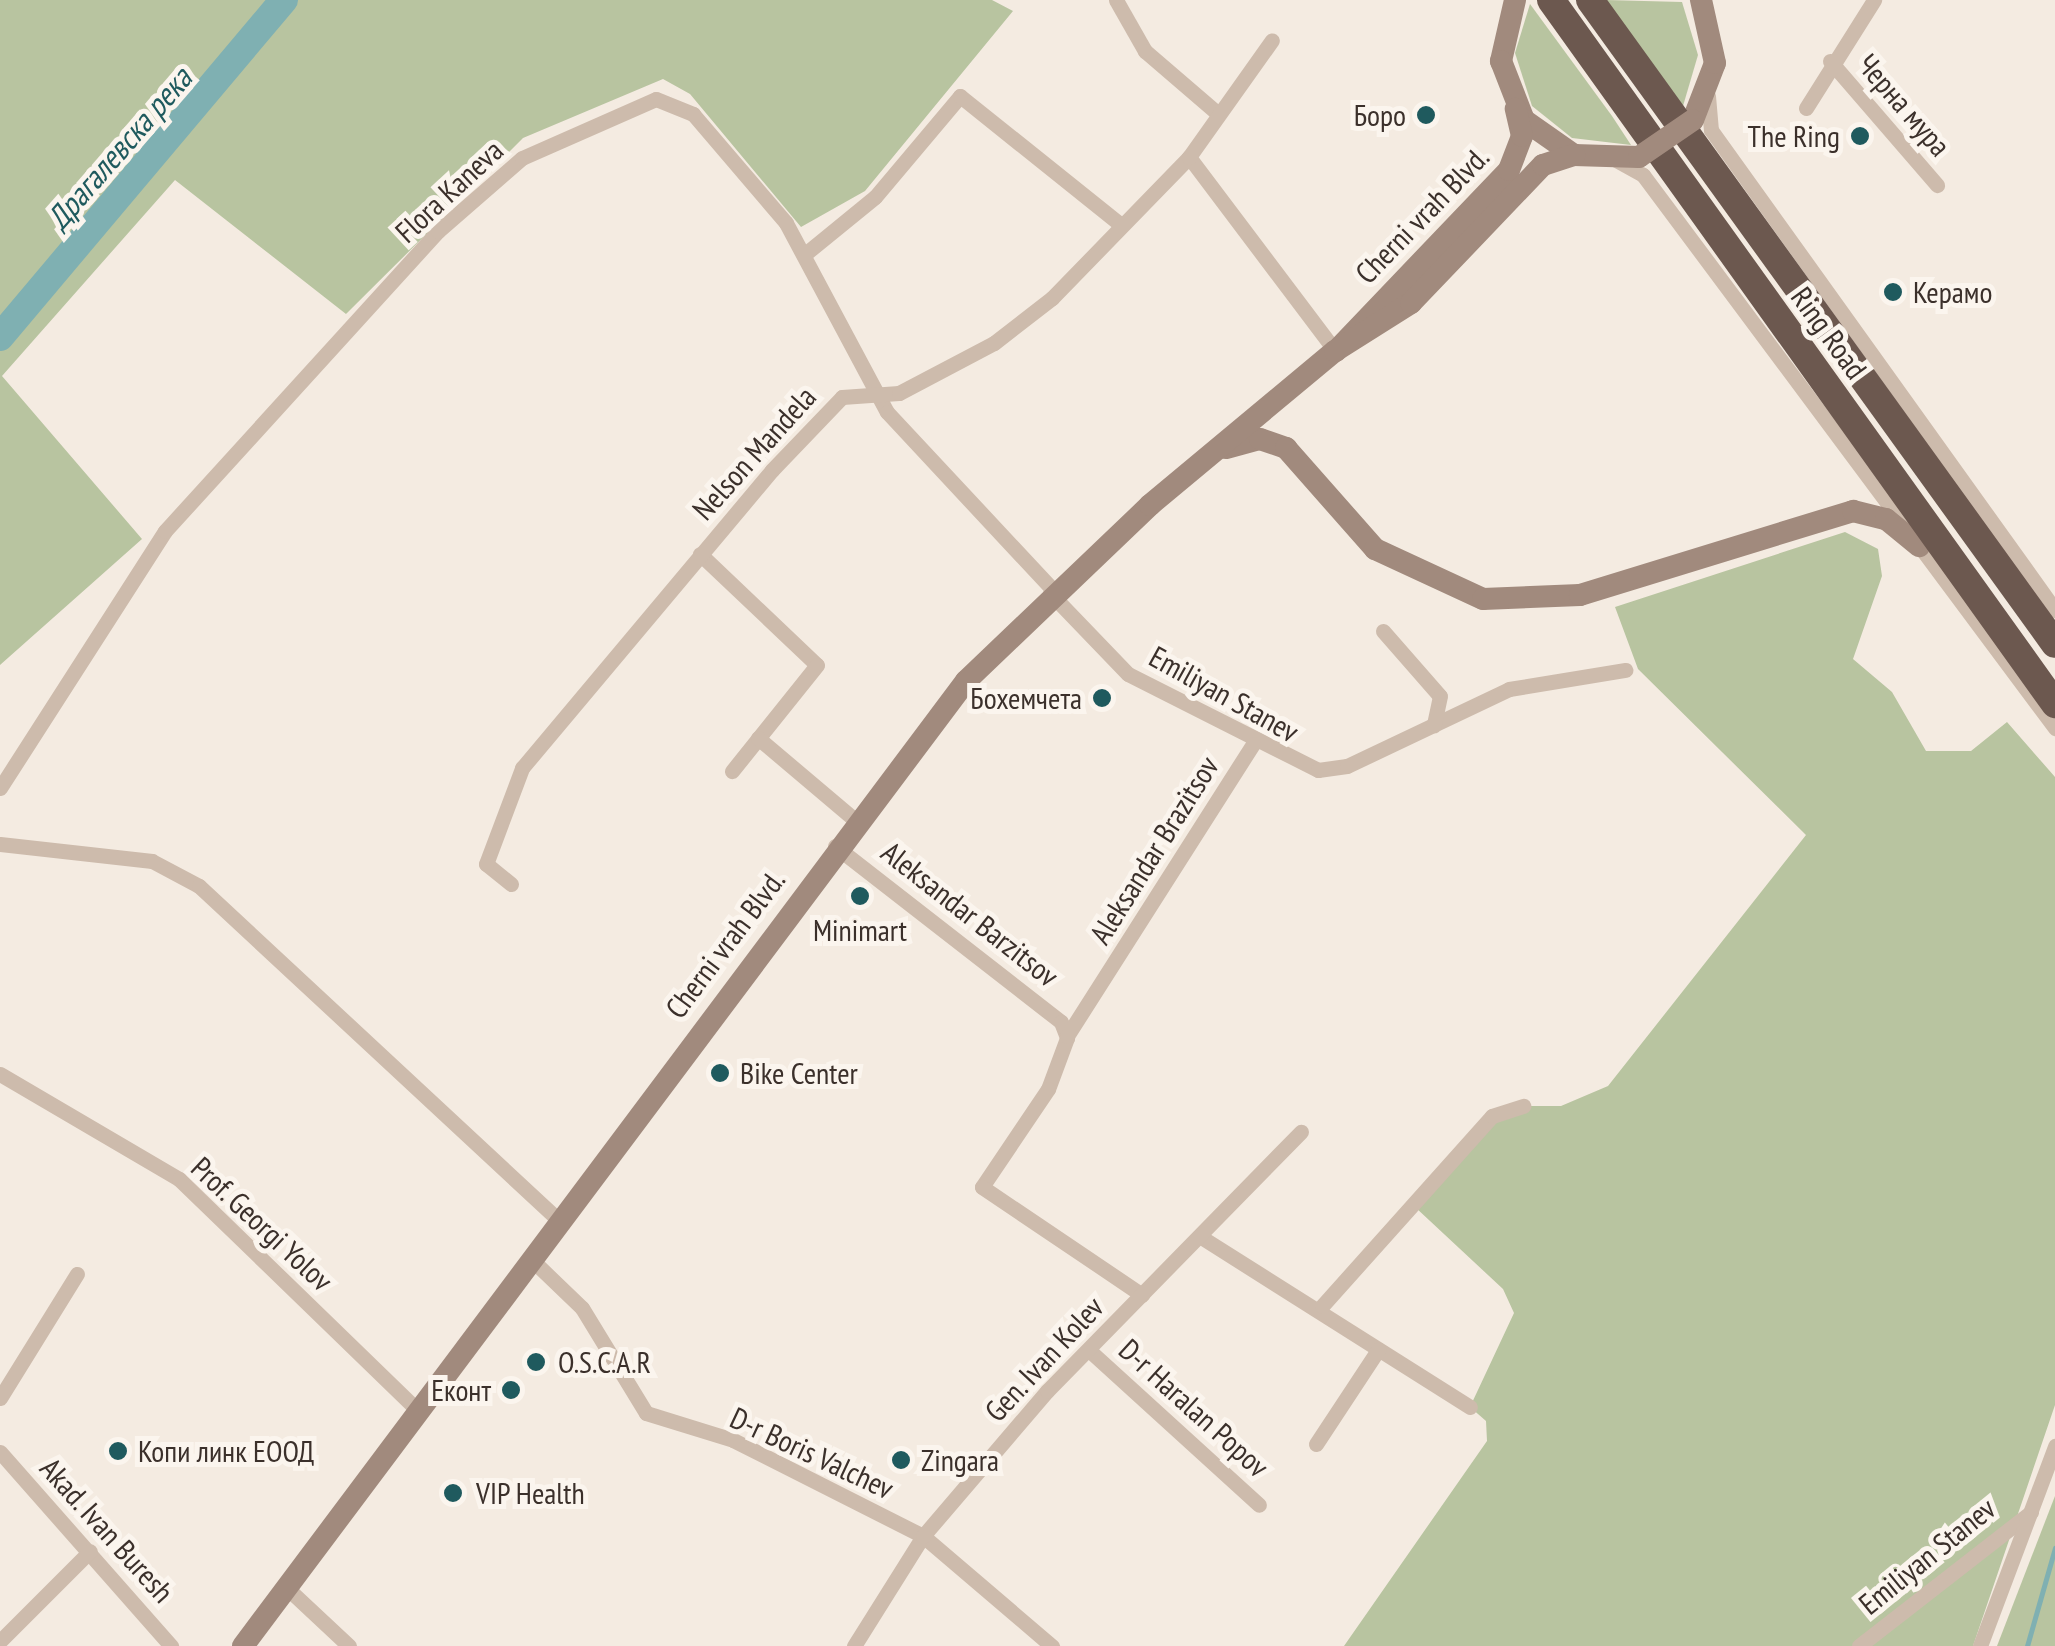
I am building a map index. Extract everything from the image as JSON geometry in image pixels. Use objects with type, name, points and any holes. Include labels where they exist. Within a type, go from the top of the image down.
[{"type":"highway","name":"Ring Road","points":[[1551,0],[2055,704]]},
{"type":"highway","name":"Ring Road","points":[[1590,0],[2055,644]]},
{"type":"highway","points":[[2014,672],[2055,704]]},
{"type":"main road","points":[[1511,3],[1501,62],[1516,109],[1574,155],[1628,159],[1692,120],[1708,92],[1715,46],[1701,0]]},
{"type":"main road","name":"Cherni vrah Blvd.","points":[[243,1646],[856,820],[1052,591],[1336,351],[1509,170],[1522,136],[1516,109]]},
{"type":"main road","name":"Cherni vrah Blvd.","points":[[1336,351],[1411,303],[1543,165],[1574,155]]},
{"type":"main road","points":[[1214,453],[1253,439],[1277,444],[1383,555],[1484,599],[1580,595],[1853,511],[1886,520],[1920,546]]},
{"type":"street","points":[[1116,0],[1145,50],[1216,112]]},
{"type":"street","points":[[1806,108],[1830,61],[1874,0]]},
{"type":"street","name":"Nelson Mandela","points":[[510,884],[487,872],[496,819],[529,757],[828,408],[873,393],[899,394],[1007,334],[1082,269],[1117,222],[1189,157],[1216,112],[1272,40]]},
{"type":"street","name":"Черна мура","points":[[1830,61],[1937,185]]},
{"type":"street","name":"Ring Road","points":[[1708,92],[1711,130],[2055,610]]},
{"type":"street","points":[[805,254],[876,196],[960,96],[1117,222]]},
{"type":"street","name":"Flora Kaneva","points":[[0,788],[165,531],[438,232],[522,158],[656,99],[677,102],[805,254],[873,393],[1052,591]]},
{"type":"street","points":[[1189,157],[1336,351]]},
{"type":"street","name":"Ring Road","points":[[1628,159],[2055,728]]},
{"type":"street","points":[[700,554],[816,666],[732,771]]},
{"type":"street","name":"Emiliyan Stanev","points":[[1052,591],[1128,674],[1254,744],[1332,770],[1509,690],[1625,670]]},
{"type":"street","points":[[1383,631],[1440,696],[1434,724]]},
{"type":"street","points":[[758,738],[856,820]]},
{"type":"street","name":"Aleksandar Brazitsov","points":[[1067,1036],[1254,744]]},
{"type":"street","points":[[0,844],[152,861],[200,886],[558,1220]]},
{"type":"street","name":"Aleksandar Barzitsov","points":[[835,846],[1045,1006],[1067,1036]]},
{"type":"street","points":[[1067,1036],[1041,1101],[982,1187],[1142,1295]]},
{"type":"street","name":"Prof. Georgi Yolov","points":[[0,1074],[179,1178],[416,1410]]},
{"type":"street","points":[[1322,1306],[1492,1116],[1523,1106]]},
{"type":"street","name":"Gen. Ivan Kolev","points":[[854,1646],[922,1536],[1142,1295],[1301,1132]]},
{"type":"street","points":[[1201,1237],[1322,1306],[1378,1350],[1470,1407]]},
{"type":"street","name":"D-r Boris Valchev","points":[[530,1258],[582,1308],[646,1413],[732,1440],[922,1536],[1052,1646]]},
{"type":"street","points":[[0,1398],[78,1274]]},
{"type":"street","points":[[1316,1444],[1378,1350]]},
{"type":"street","name":"D-r Haralan Popov","points":[[1091,1352],[1259,1505]]},
{"type":"street","points":[[1980,1646],[2055,1446]]},
{"type":"street","name":"Akad. Ivan Buresh","points":[[0,1452],[171,1646]]},
{"type":"street","name":"Emiliyan Stanev","points":[[1859,1646],[2031,1512]]},
{"type":"street","points":[[0,1642],[90,1551]]},
{"type":"street","points":[[287,1588],[349,1646]]},
{"type":"green space","points":[[0,0],[992,0],[1013,11],[865,191],[801,227],[690,94],[663,79],[523,138],[346,314],[175,180],[2,376],[142,539],[0,665]]},
{"type":"green space","points":[[1606,0],[1682,2],[1698,55],[1683,106]]},
{"type":"green space","points":[[1530,4],[1631,145],[1572,138],[1532,106],[1515,53]]},
{"type":"green space","points":[[1845,532],[1878,549],[1882,576],[1853,659],[1892,692],[1926,751],[1971,751],[2007,722],[2055,777],[2055,1405],[1973,1646],[1344,1646],[1487,1441],[1486,1421],[1470,1407],[1514,1313],[1503,1289],[1415,1207],[1476,1131],[1523,1106],[1561,1106],[1608,1086],[1806,835],[1638,669],[1615,607]]},
{"type":"green space","points":[[2055,1496],[2055,1646],[1997,1646]]},
{"type":"waterway","name":"Драгалевска река","points":[[0,337],[284,0]]},
{"type":"waterway","points":[[2027,1646],[2055,1548]]},
{"type":"place","name":"Боро","points":[[1426,115]]},
{"type":"place","name":"The Ring","points":[[1860,136]]},
{"type":"place","name":"Керамо","points":[[1893,292]]},
{"type":"place","name":"Бохемчета","points":[[1102,698]]},
{"type":"place","name":"Minimart","points":[[860,896]]},
{"type":"place","name":"Bike Center","points":[[720,1073]]},
{"type":"place","name":"O.S.C.A.R","points":[[536,1362]]},
{"type":"place","name":"Еконт","points":[[511,1390]]},
{"type":"place","name":"Копи линк ЕООД","points":[[118,1451]]},
{"type":"place","name":"Zingara","points":[[901,1460]]},
{"type":"place","name":"VIP Health","points":[[453,1493]]}]
